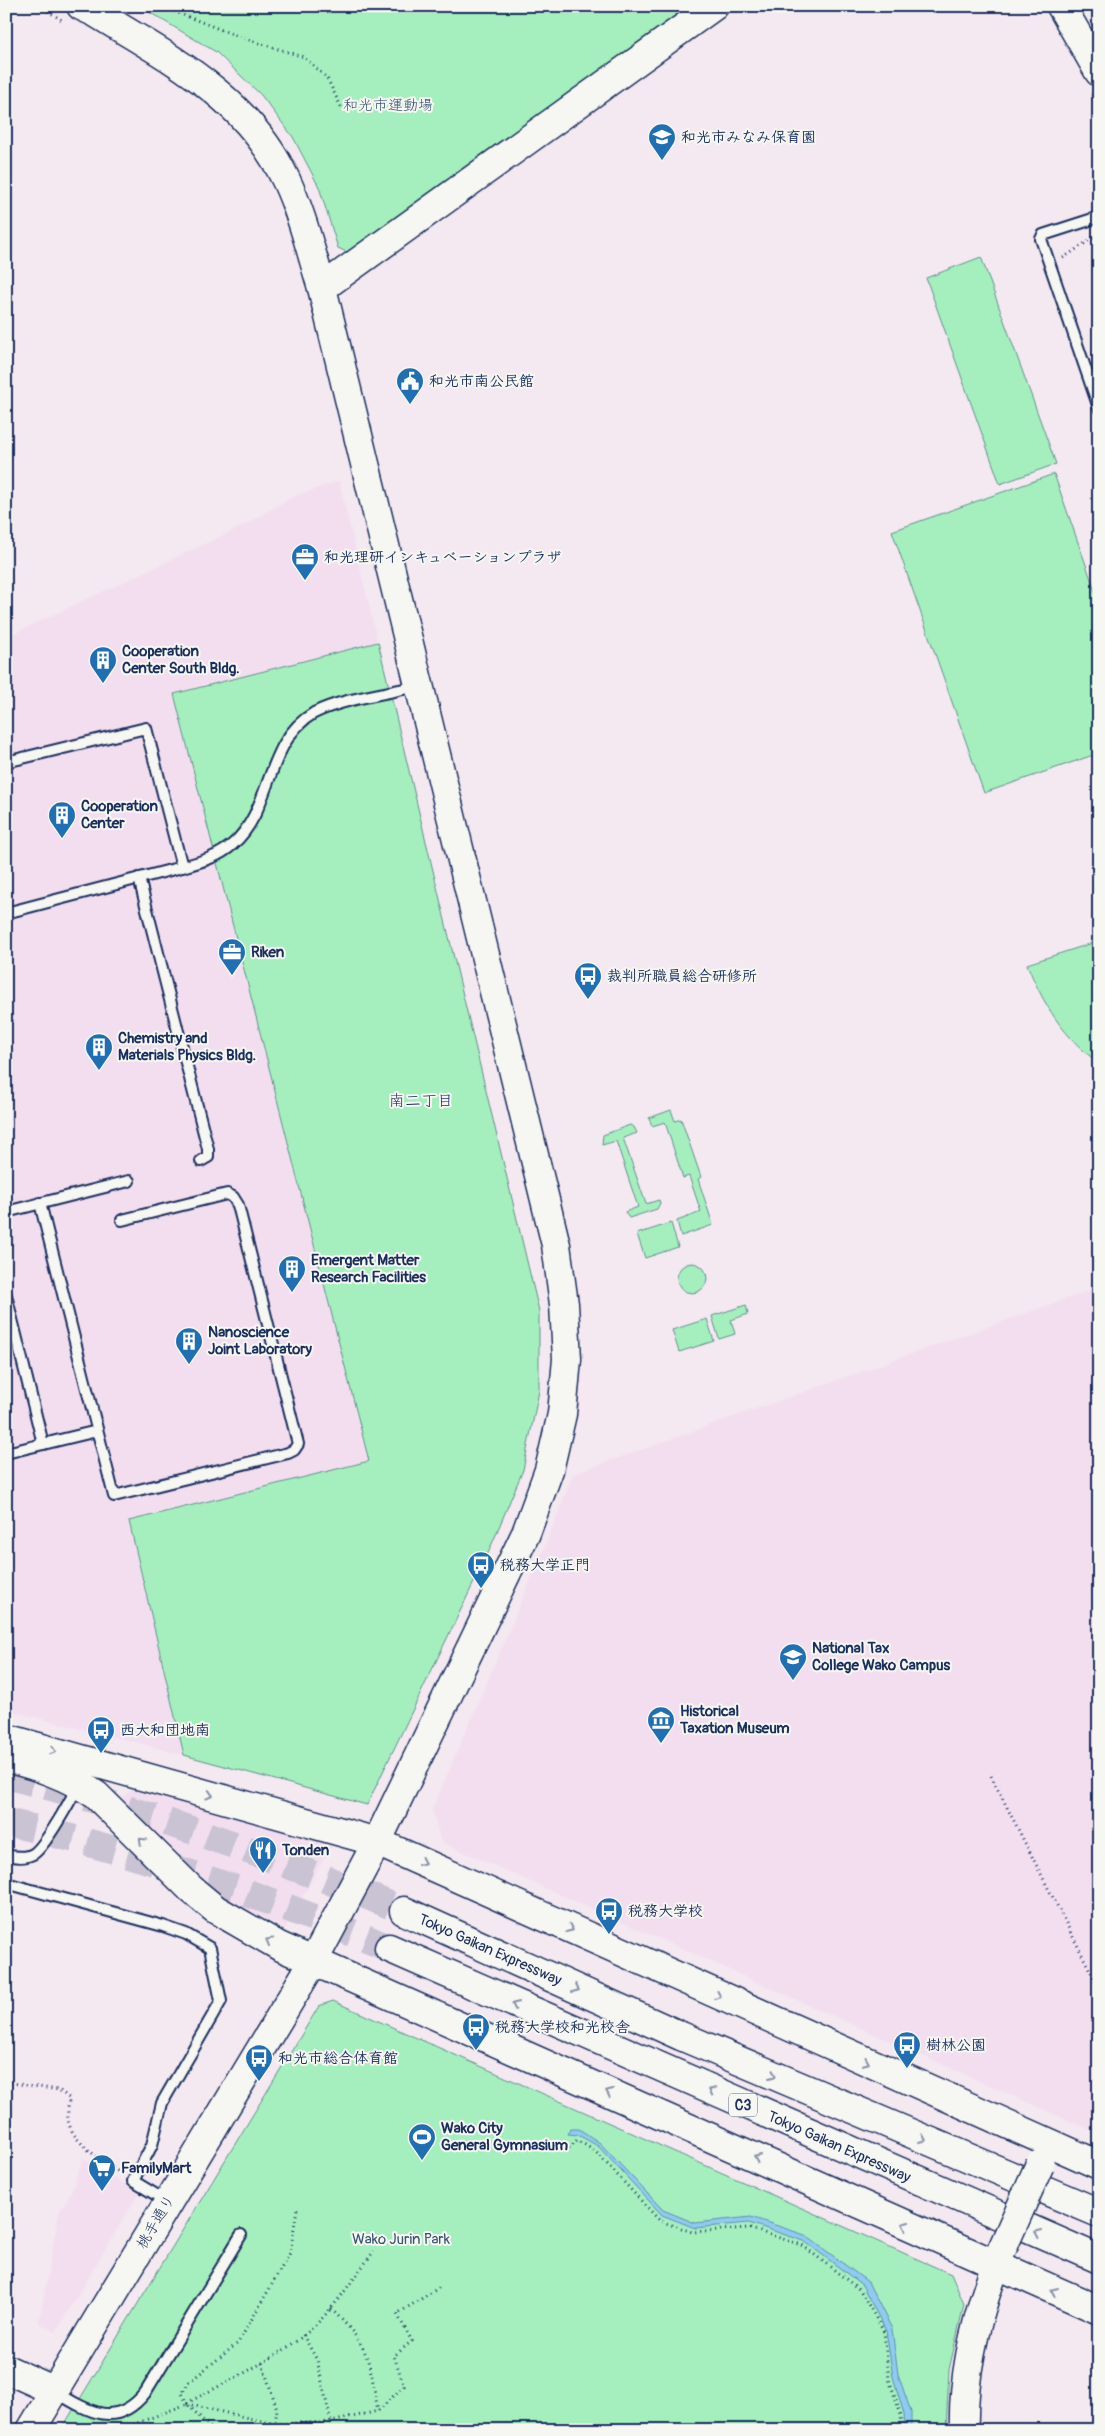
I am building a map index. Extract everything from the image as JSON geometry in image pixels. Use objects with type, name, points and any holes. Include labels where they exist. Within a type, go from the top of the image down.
[{"type":"main road","points":[[322,288],[714,6]]},
{"type":"main road","points":[[1061,6],[1099,72]]},
{"type":"main road","name":"桃手通り","points":[[31,2430],[313,1962],[377,1842],[526,1534],[549,1470],[562,1414],[567,1359],[564,1304],[556,1245],[322,288],[296,204],[274,158],[240,112],[215,89],[179,63],[96,13],[72,13]]},
{"type":"main road","points":[[10,1725],[377,1842],[1044,2154],[1099,2165]]},
{"type":"main road","points":[[6,1758],[56,1773],[96,1795],[191,1889],[215,1909],[279,1946],[679,2123],[999,2256],[1099,2310]]},
{"type":"main road","name":"Tokyo Gaikan Expressway","points":[[404,1911],[681,2036],[1099,2213]]},
{"type":"main road","name":"Tokyo Gaikan Expressway","points":[[388,1948],[1099,2259]]},
{"type":"main road","points":[[964,2430],[966,2381],[976,2335],[999,2256],[1044,2154]]},
{"type":"main road","points":[[6,2369],[55,2391]]},
{"type":"lane","points":[[1099,217],[1044,235],[1042,243],[1099,408]]},
{"type":"lane","points":[[6,913],[182,867],[220,854],[234,844],[245,830],[284,742],[297,726],[314,713],[335,705],[419,686]]},
{"type":"lane","points":[[6,762],[146,728],[182,867]]},
{"type":"lane","points":[[139,878],[208,1149],[208,1157],[201,1161]]},
{"type":"lane","points":[[6,1212],[129,1181]]},
{"type":"lane","points":[[40,1203],[114,1496],[294,1450],[298,1444],[238,1205],[233,1197],[227,1194],[122,1220]]},
{"type":"lane","points":[[6,1295],[43,1444]]},
{"type":"lane","points":[[6,1453],[97,1432]]},
{"type":"lane","points":[[6,1855],[26,1856],[35,1853],[42,1846],[72,1799],[79,1784]]},
{"type":"lane","points":[[6,1883],[163,1926],[207,1944],[213,1954],[221,1992],[219,2008],[162,2103],[152,2145],[134,2182],[168,2202]]},
{"type":"lane","points":[[55,2391],[100,2415],[120,2413],[134,2406],[145,2393],[241,2235]]},
{"type":"path","points":[[39,6],[72,13]]},
{"type":"path","points":[[160,6],[240,37],[304,57],[327,78],[342,108]]},
{"type":"path","points":[[1050,266],[1099,234]]},
{"type":"path","points":[[6,1724],[10,1725]]},
{"type":"path","points":[[6,1724],[10,1725]]},
{"type":"path","points":[[991,1776],[1099,1988]]},
{"type":"path","points":[[6,2050],[9,2037]]},
{"type":"path","points":[[6,2082],[59,2090],[69,2098],[68,2118],[70,2127],[80,2141],[91,2152],[134,2182]]},
{"type":"path","points":[[569,2148],[577,2140],[595,2151],[660,2221],[692,2232],[748,2228],[802,2245],[860,2290],[884,2332],[889,2379],[901,2415],[902,2430]]},
{"type":"path","points":[[213,2430],[187,2404],[182,2393],[189,2382],[238,2343],[290,2253],[297,2209]]},
{"type":"path","points":[[120,2430],[187,2404],[262,2363],[303,2336],[331,2309],[374,2251]]},
{"type":"path","points":[[187,2404],[275,2424],[331,2422],[378,2411],[404,2386],[394,2356],[412,2341],[397,2314],[440,2287]]},
{"type":"path","points":[[331,2309],[353,2330],[369,2358],[378,2411]]},
{"type":"path","points":[[303,2336],[318,2360],[331,2422]]},
{"type":"path","points":[[262,2363],[277,2409],[275,2424]]},
{"type":"shaded area","name":"Riken","points":[[339,481],[539,1311],[539,1392],[523,1470],[489,1551],[367,1805],[154,1747],[6,1710],[6,637],[241,527],[292,497]]},
{"type":"shaded area","name":"National Tax College Wako Campus","points":[[1099,1287],[1099,2134],[441,1842],[432,1810],[543,1551],[573,1474]]},
{"type":"shaded area","points":[[139,1783],[335,1838],[285,1929],[204,1888],[121,1799]]},
{"type":"shaded area","points":[[83,2158],[139,2193],[56,2332],[39,2323],[59,2212],[70,2195]]},
{"type":"green space","name":"和光市運動場","points":[[139,6],[673,6],[680,14],[351,254],[338,248],[319,187],[293,137],[261,95],[216,52]]},
{"type":"green space","points":[[981,257],[1056,464],[1000,484],[926,278]]},
{"type":"green space","points":[[1054,474],[1099,602],[1099,753],[984,793],[892,531]]},
{"type":"green space","points":[[378,642],[539,1311],[539,1391],[523,1470],[489,1551],[367,1805],[184,1755],[129,1521],[369,1461],[174,694]]},
{"type":"green space","points":[[1099,941],[1099,1063],[1075,1043],[1056,1019],[1040,993],[1027,964]]},
{"type":"green space","points":[[671,1110],[675,1121],[681,1119],[701,1177],[698,1179],[713,1225],[681,1236],[677,1221],[701,1212],[689,1176],[683,1178],[665,1122],[652,1126],[649,1118]]},
{"type":"green space","points":[[630,1125],[634,1127],[637,1133],[623,1138],[646,1204],[659,1200],[660,1203],[657,1209],[629,1218],[625,1212],[638,1207],[616,1141],[602,1145],[603,1135]]},
{"type":"green space","points":[[671,1223],[678,1247],[645,1258],[637,1234]]},
{"type":"green space","points":[[692,1263],[703,1267],[707,1278],[703,1289],[692,1293],[681,1289],[677,1278],[681,1267]]},
{"type":"green space","points":[[746,1305],[748,1314],[731,1320],[735,1334],[719,1339],[712,1316]]},
{"type":"green space","points":[[707,1319],[714,1341],[679,1352],[672,1330]]},
{"type":"green space","name":"Wako Jurin Park","points":[[333,2001],[951,2274],[964,2304],[949,2370],[946,2430],[61,2430],[319,2006]]},
{"type":"water","points":[[570,2129],[579,2129],[600,2143],[663,2210],[695,2223],[751,2217],[805,2235],[868,2282],[892,2329],[898,2374],[911,2412],[911,2430],[905,2430],[904,2414],[893,2377],[886,2331],[862,2285],[804,2241],[749,2223],[695,2228],[662,2215],[598,2146],[578,2135],[568,2134]]},
{"type":"tunnel","points":[[6,1775],[108,1803],[258,1853],[404,1911]]},
{"type":"tunnel","points":[[6,1822],[152,1861],[248,1893],[389,1948]]},
{"type":"place","name":"和光市みなみ保育園","points":[[662,161]]},
{"type":"place","name":"和光市南公民館","points":[[410,405]]},
{"type":"place","name":"和光理研インキュベーションプラザ","points":[[305,581]]},
{"type":"place","name":"Cooperation Center South Bldg.","points":[[103,684]]},
{"type":"place","name":"Cooperation Center","points":[[62,839]]},
{"type":"place","name":"Riken","points":[[232,976]]},
{"type":"place","name":"裁判所職員総合研修所","points":[[588,1000]]},
{"type":"place","name":"Chemistry and Materials Physics Bldg.","points":[[99,1071]]},
{"type":"place","name":"Emergent Matter Research Facilities","points":[[292,1293]]},
{"type":"place","name":"Nanoscience Joint Laboratory","points":[[189,1365]]},
{"type":"place","name":"税務大学正門","points":[[481,1589]]},
{"type":"place","name":"National Tax College Wako Campus","points":[[793,1681]]},
{"type":"place","name":"Historical Taxation Museum","points":[[661,1744]]},
{"type":"place","name":"西大和団地南","points":[[101,1754]]},
{"type":"place","name":"Tonden","points":[[263,1874]]},
{"type":"place","name":"税務大学校","points":[[609,1935]]},
{"type":"place","name":"税務大学校和光校舎","points":[[476,2051]]},
{"type":"place","name":"樹林公園","points":[[907,2069]]},
{"type":"place","name":"和光市総合体育館","points":[[259,2082]]},
{"type":"place","name":"Wako City General Gymnasium","points":[[422,2161]]},
{"type":"place","name":"FamilyMart","points":[[102,2192]]},
{"type":"district","name":"南二丁目","points":[[421,1101]]}]
